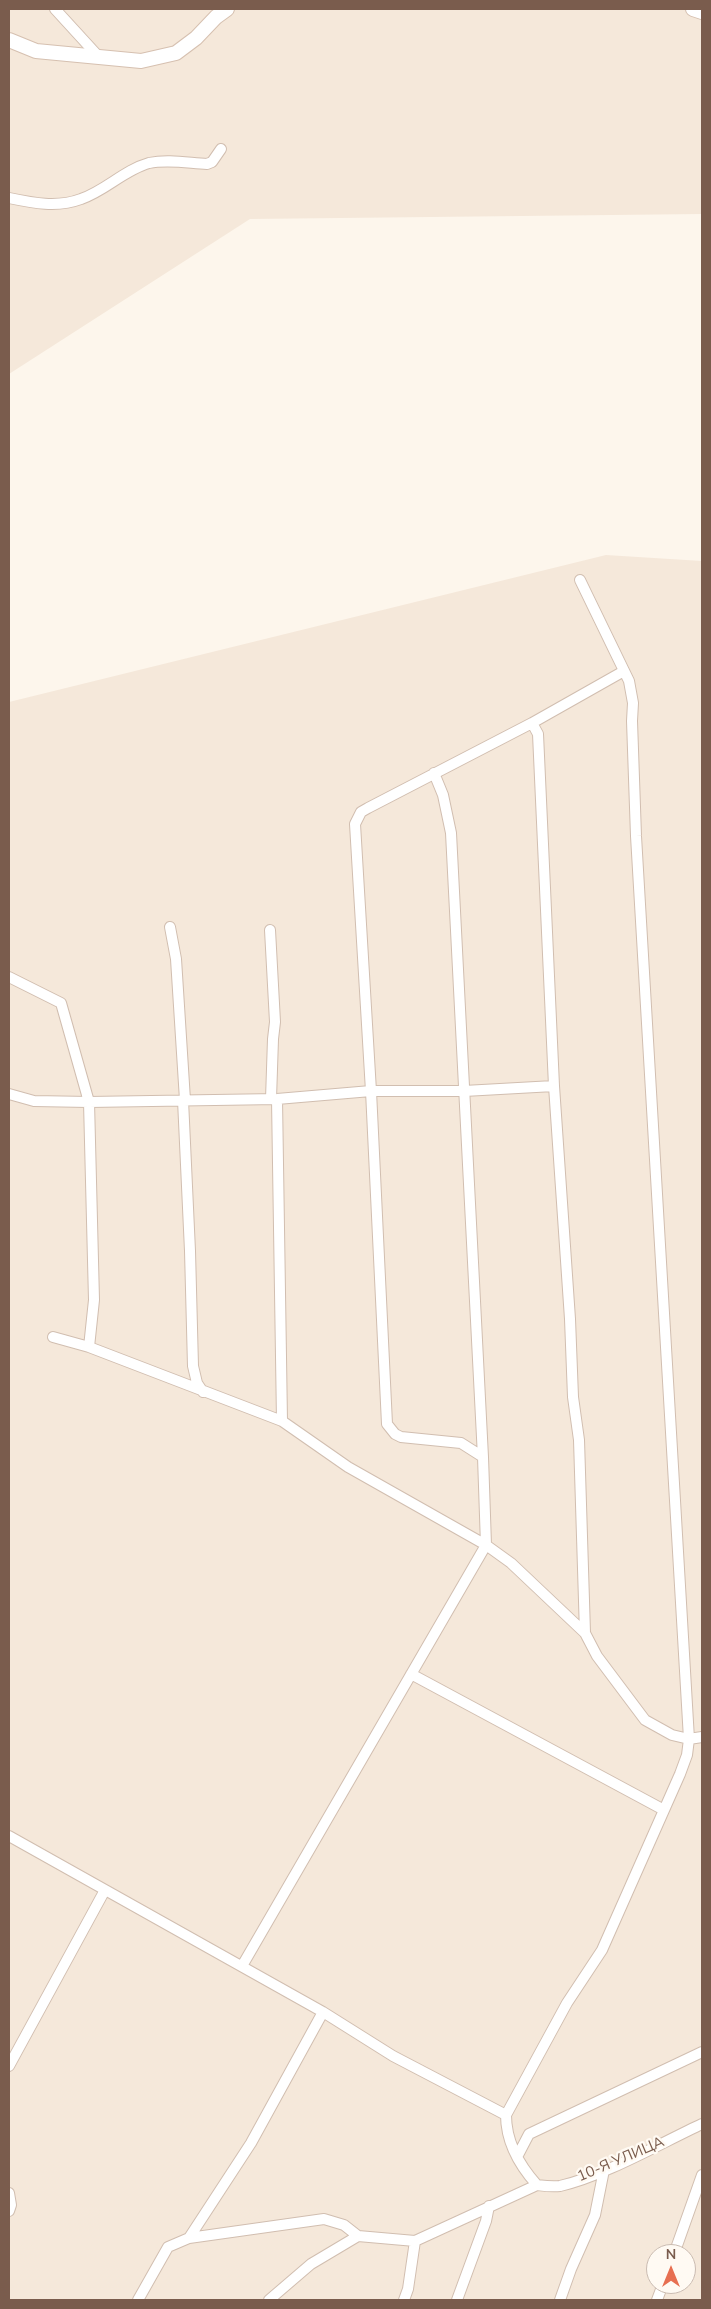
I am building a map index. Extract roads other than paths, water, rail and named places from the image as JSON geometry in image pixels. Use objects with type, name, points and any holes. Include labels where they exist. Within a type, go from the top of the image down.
[{"type":"street","points":[[55,9],[98,56]]},
{"type":"street","points":[[9,40],[36,51],[141,61],[176,53],[196,38],[216,16],[227,9]]},
{"type":"street","points":[[693,9],[702,12]]},
{"type":"street","points":[[9,198],[50,205],[63,204],[82,199],[137,167],[162,161],[207,164],[212,162],[221,149]]},
{"type":"street","points":[[138,2300],[168,2247],[189,2238],[324,2219],[344,2225],[358,2236],[415,2240],[537,2185],[517,2157],[505,2127],[506,2115],[567,2003],[602,1950],[688,1755],[690,1739],[637,846],[632,721],[633,703],[629,681],[580,580]]},
{"type":"street","points":[[483,1457],[461,1443],[401,1437],[395,1434],[387,1424],[371,1091],[355,824],[357,818],[368,808],[532,723],[624,671]]},
{"type":"street","points":[[532,723],[538,734],[554,1086],[571,1328],[573,1397],[579,1440],[585,1633]]},
{"type":"street","points":[[242,1966],[486,1545],[451,833],[443,795],[434,773]]},
{"type":"street","points":[[170,927],[176,958],[184,1100],[193,1366],[197,1383],[203,1392]]},
{"type":"street","points":[[270,930],[275,1022],[273,1039],[274,1099],[282,1421]]},
{"type":"street","points":[[9,976],[61,1004],[89,1102],[94,1300],[89,1348]]},
{"type":"street","points":[[9,1094],[34,1101],[89,1102],[274,1099],[371,1091],[464,1091],[554,1086]]},
{"type":"street","points":[[53,1338],[89,1348],[282,1421],[348,1466],[486,1545],[511,1563],[585,1633],[597,1656],[638,1713],[663,1731],[690,1739],[702,1737]]},
{"type":"street","points":[[411,1674],[664,1810]]},
{"type":"street","points":[[9,1836],[323,2012],[393,2056],[506,2115]]},
{"type":"street","points":[[9,2066],[105,1890]]},
{"type":"street","points":[[189,2238],[250,2143],[323,2012]]},
{"type":"street","points":[[517,2157],[529,2134],[702,2052]]},
{"type":"street","name":"10-Я УЛИЦА","points":[[537,2185],[548,2187],[561,2186],[604,2170],[702,2124]]},
{"type":"street","points":[[560,2300],[571,2269],[595,2215],[604,2170]]},
{"type":"street","points":[[678,2244],[702,2175]]},
{"type":"street","points":[[9,2193],[9,2211]]},
{"type":"street","points":[[457,2300],[490,2206]]},
{"type":"street","points":[[269,2300],[311,2264],[358,2236]]},
{"type":"street","points":[[404,2300],[408,2288],[415,2240]]}]
